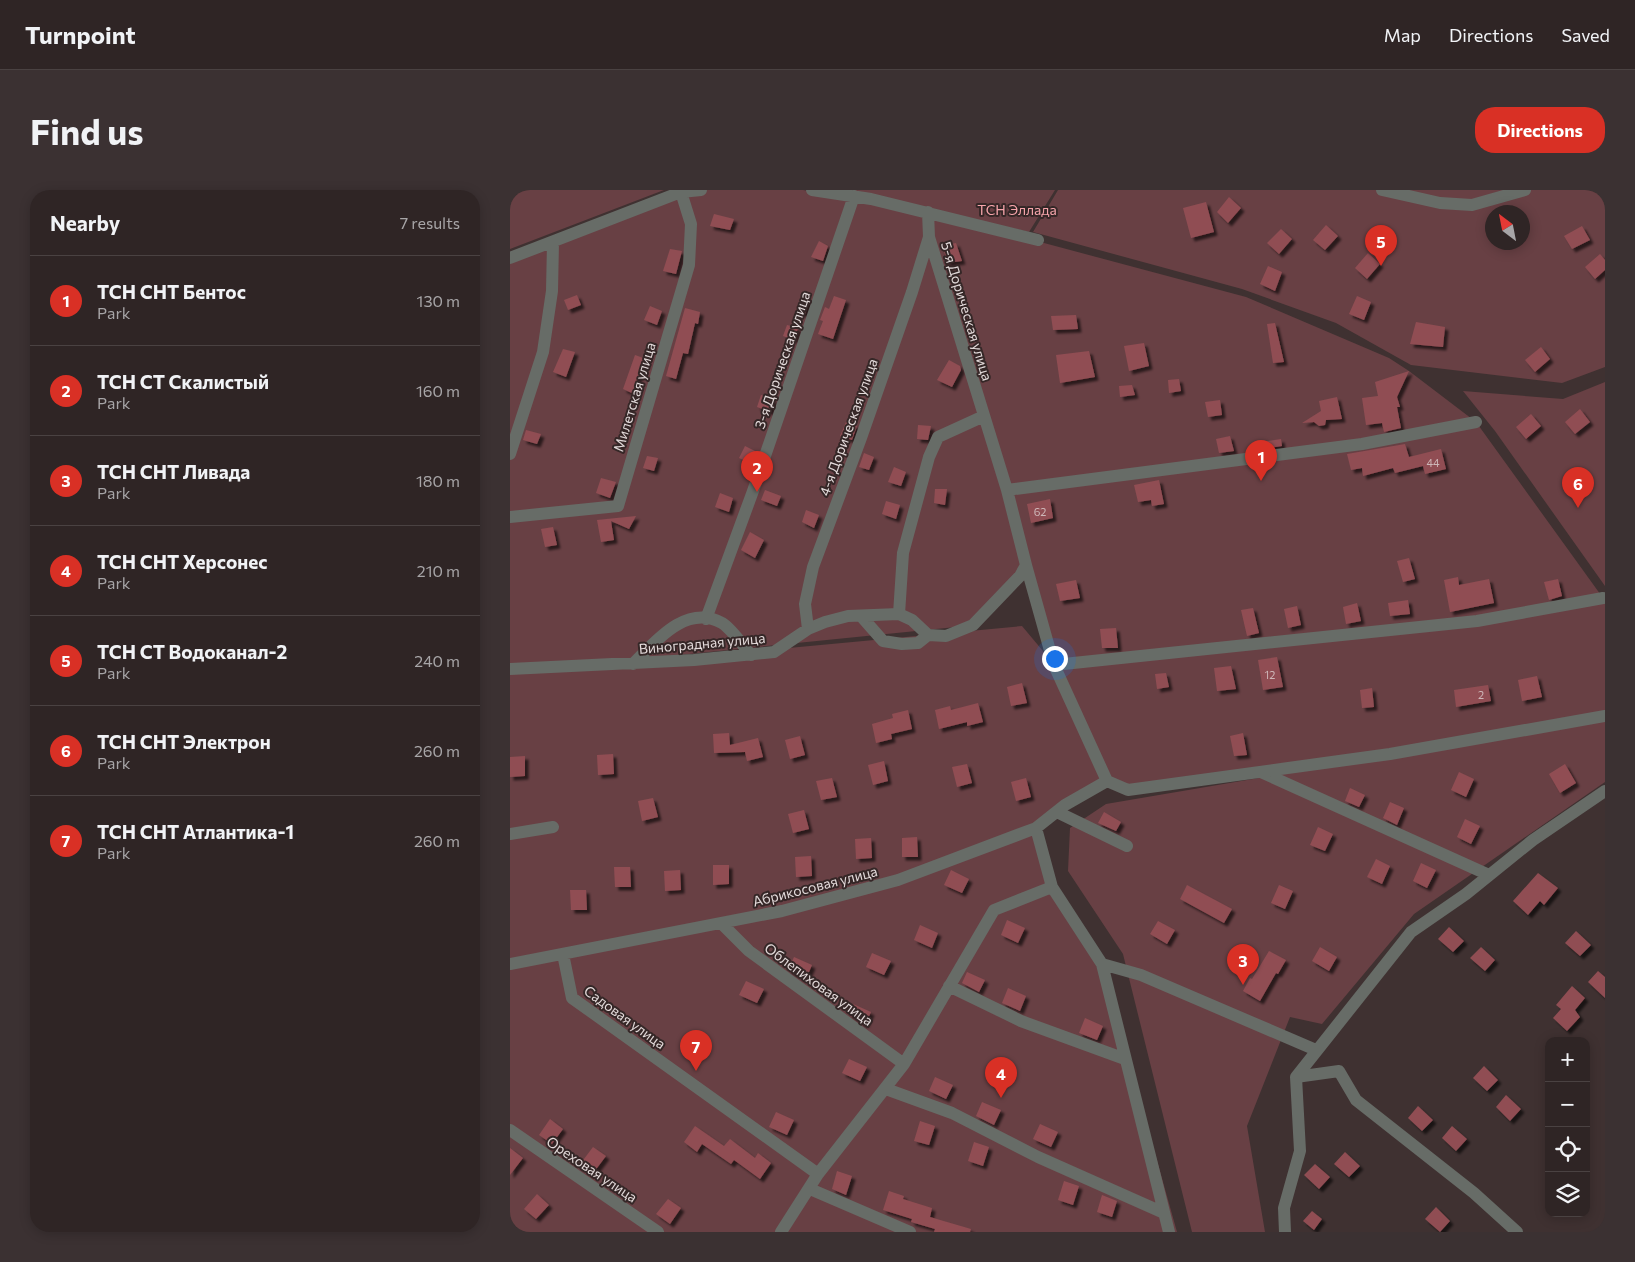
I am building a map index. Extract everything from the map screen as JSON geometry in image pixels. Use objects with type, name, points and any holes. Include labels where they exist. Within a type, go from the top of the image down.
[{"type":"street","points":[[510,258],[553,243],[681,191],[701,190]]},
{"type":"street","points":[[812,190],[854,196],[928,212],[1038,240]]},
{"type":"street","points":[[1382,190],[1440,203],[1472,205],[1524,190]]},
{"type":"street","name":"Милетская улица","points":[[510,517],[618,506],[690,265],[691,224],[681,191]]},
{"type":"street","name":"3-я Дорическая улица","points":[[706,618],[759,472],[854,196]]},
{"type":"street","name":"5-я Дорическая улица","points":[[928,212],[929,237],[984,416]]},
{"type":"street","name":"4-я Дорическая улица","points":[[808,628],[805,604],[814,566],[864,428],[929,237]]},
{"type":"street","points":[[510,454],[543,352],[552,291],[553,243]]},
{"type":"street","points":[[928,635],[912,620],[899,614],[904,552],[929,457],[938,437],[984,416],[1007,490],[1054,665],[1106,781],[1128,790],[1390,754],[1605,716]]},
{"type":"street","points":[[1007,490],[1362,444],[1476,422]]},
{"type":"street","points":[[861,616],[883,641],[902,644],[918,642],[928,635],[946,636],[974,625],[1020,576],[1026,565]]},
{"type":"street","points":[[1054,665],[1477,621],[1603,598]]},
{"type":"street","name":"Виноградная улица","points":[[510,669],[633,664],[774,652],[808,628],[825,622],[848,616],[899,614]]},
{"type":"street","points":[[633,664],[677,623],[692,619],[706,618],[722,623],[751,655]]},
{"type":"street","points":[[1261,772],[1489,875]]},
{"type":"street","name":"Абрикосовая улица","points":[[510,964],[782,911],[898,880],[1036,828],[1057,812],[1106,781]]},
{"type":"street","points":[[1286,1232],[1284,1208],[1300,1151],[1296,1077],[1410,932],[1466,894],[1533,840],[1605,791]]},
{"type":"street","points":[[1057,812],[1127,846]]},
{"type":"street","points":[[510,834],[553,827]]},
{"type":"street","points":[[1036,828],[1052,887],[1102,964],[1169,1232]]},
{"type":"street","points":[[781,1232],[818,1174],[904,1064],[994,910],[1052,887]]},
{"type":"street","name":"Облепиховая улица","points":[[721,923],[749,951],[904,1064]]},
{"type":"street","name":"Садовая улица","points":[[563,954],[572,998],[818,1174]]},
{"type":"street","points":[[1102,964],[1141,975],[1316,1050]]},
{"type":"street","points":[[949,986],[1021,1021],[1125,1059]]},
{"type":"street","points":[[1296,1077],[1340,1072],[1356,1100],[1474,1193],[1517,1232]]},
{"type":"street","points":[[886,1089],[952,1113],[1038,1158],[1164,1213]]},
{"type":"street","name":"Ореховая улица","points":[[510,1130],[658,1232]]},
{"type":"street","points":[[810,1189],[910,1232]]},
{"type":"green space","points":[[510,190],[664,190],[510,249]]},
{"type":"green space","points":[[701,190],[803,190],[928,212],[1246,297],[1389,358],[1476,422],[1605,602],[1605,716],[1128,790],[1107,781],[1036,828],[1052,887],[1102,964],[1177,1232],[510,1232],[510,674],[1022,626],[1053,663],[1023,568],[966,626],[510,672],[510,257]]},
{"type":"green space","name":"ТСН Эллада","points":[[846,190],[1055,190],[1029,232]]},
{"type":"green space","points":[[1058,190],[1605,190],[1605,367],[1562,383],[1411,365],[1336,323],[1242,289],[1033,232]]},
{"type":"green space","points":[[1605,382],[1605,586],[1495,431],[1463,391],[1563,399]]},
{"type":"green space","points":[[1605,719],[1605,782],[1414,914],[1322,1024],[1290,1017],[1247,1126],[1265,1232],[1192,1232],[1123,954],[1068,871],[1070,828],[1106,804]]},
{"type":"building","points":[[1229,197],[1241,208],[1228,223],[1217,212]]},
{"type":"building","points":[[1206,202],[1214,232],[1191,238],[1183,208]]},
{"type":"building","points":[[714,214],[734,219],[730,230],[710,226]]},
{"type":"building","points":[[1326,225],[1338,236],[1325,250],[1313,240]]},
{"type":"building","points":[[1582,226],[1590,240],[1572,249],[1564,236]]},
{"type":"building","points":[[1281,229],[1292,239],[1279,254],[1267,243]]},
{"type":"building","points":[[819,241],[828,246],[823,261],[811,257]]},
{"type":"building","points":[[956,243],[962,261],[947,263],[943,246]]},
{"type":"building","points":[[670,249],[682,251],[676,274],[663,271]]},
{"type":"building","points":[[1368,253],[1380,264],[1367,279],[1355,268]]},
{"type":"building","points":[[1600,254],[1605,260],[1605,270],[1595,279],[1585,267]]},
{"type":"building","points":[[1268,266],[1282,272],[1275,291],[1260,284]]},
{"type":"building","points":[[577,295],[581,305],[568,310],[564,300]]},
{"type":"building","points":[[834,296],[846,300],[833,339],[818,334],[823,321],[820,320],[825,307],[829,309]]},
{"type":"building","points":[[1357,296],[1371,302],[1364,320],[1349,314]]},
{"type":"building","points":[[801,298],[809,301],[805,314],[795,311]]},
{"type":"building","points":[[650,306],[662,311],[657,325],[644,320]]},
{"type":"building","points":[[685,308],[700,312],[698,324],[695,323],[688,354],[683,353],[676,379],[666,376]]},
{"type":"building","points":[[1076,315],[1078,329],[1053,330],[1051,316]]},
{"type":"building","points":[[1416,322],[1445,327],[1443,347],[1410,344]]},
{"type":"building","points":[[1275,323],[1284,362],[1273,363],[1267,324]]},
{"type":"building","points":[[787,325],[798,328],[794,340],[783,336]]},
{"type":"building","points":[[1144,343],[1149,366],[1129,371],[1124,346]]},
{"type":"building","points":[[1541,347],[1550,359],[1535,372],[1525,360]]},
{"type":"building","points":[[563,349],[575,352],[566,377],[553,372]]},
{"type":"building","points":[[1089,351],[1095,377],[1060,383],[1056,355]]},
{"type":"building","points":[[635,355],[646,359],[637,381],[640,382],[636,395],[623,389]]},
{"type":"building","points":[[949,360],[960,366],[961,370],[952,387],[937,380]]},
{"type":"building","points":[[1409,371],[1397,397],[1400,407],[1397,407],[1401,428],[1384,432],[1382,423],[1366,425],[1362,398],[1378,396],[1375,382]]},
{"type":"building","points":[[1179,379],[1181,391],[1169,393],[1168,380]]},
{"type":"building","points":[[1132,385],[1135,395],[1120,397],[1119,386]]},
{"type":"building","points":[[761,395],[774,400],[770,412],[757,407]]},
{"type":"building","points":[[1337,397],[1342,419],[1326,420],[1325,425],[1319,426],[1314,422],[1302,423],[1321,411],[1319,401]]},
{"type":"building","points":[[1220,400],[1222,415],[1208,417],[1205,402]]},
{"type":"building","points":[[1580,409],[1590,422],[1575,434],[1565,422]]},
{"type":"building","points":[[1531,414],[1541,426],[1526,439],[1516,427]]},
{"type":"building","points":[[846,422],[857,426],[852,440],[840,436]]},
{"type":"building","points":[[918,425],[931,426],[928,440],[917,439]]},
{"type":"building","points":[[526,430],[541,434],[537,444],[523,440]]},
{"type":"building","points":[[1230,436],[1234,451],[1219,453],[1216,439]]},
{"type":"building","points":[[1281,439],[1282,446],[1263,449],[1262,442]]},
{"type":"building","points":[[1405,444],[1409,457],[1441,449],[1446,469],[1425,474],[1423,466],[1395,473],[1393,468],[1363,476],[1362,468],[1351,470],[1347,454]]},
{"type":"building","points":[[745,446],[757,452],[752,464],[739,458]]},
{"type":"building","points":[[864,453],[874,457],[869,470],[859,467]]},
{"type":"building","points":[[647,456],[658,458],[654,471],[643,468]]},
{"type":"building","points":[[894,467],[906,472],[901,486],[888,482]]},
{"type":"building","points":[[601,478],[616,482],[610,498],[596,493]]},
{"type":"building","points":[[1159,480],[1164,504],[1152,506],[1151,500],[1138,502],[1134,485]]},
{"type":"building","points":[[935,489],[947,489],[945,505],[934,503]]},
{"type":"building","points":[[765,490],[781,496],[777,506],[761,500]]},
{"type":"building","points":[[720,493],[733,498],[729,512],[715,507]]},
{"type":"building","points":[[1050,499],[1053,518],[1031,523],[1027,504]]},
{"type":"building","points":[[886,501],[900,505],[896,519],[882,514]]},
{"type":"building","points":[[806,510],[819,515],[814,528],[802,522]]},
{"type":"building","points":[[636,516],[629,529],[611,521],[614,540],[601,542],[597,520]]},
{"type":"building","points":[[553,527],[557,545],[545,547],[541,529]]},
{"type":"building","points":[[750,532],[764,540],[755,558],[741,550]]},
{"type":"building","points":[[1409,558],[1415,579],[1403,582],[1397,561]]},
{"type":"building","points":[[1458,577],[1459,585],[1489,579],[1494,603],[1450,612],[1444,580]]},
{"type":"building","points":[[1558,579],[1562,596],[1549,600],[1544,582]]},
{"type":"building","points":[[1076,580],[1080,598],[1060,601],[1056,584]]},
{"type":"building","points":[[1408,600],[1410,614],[1390,616],[1388,603]]},
{"type":"building","points":[[1357,603],[1361,621],[1346,624],[1343,607]]},
{"type":"building","points":[[1297,606],[1301,625],[1288,628],[1284,609]]},
{"type":"building","points":[[1253,608],[1259,633],[1247,636],[1241,610]]},
{"type":"building","points":[[1116,628],[1118,648],[1102,648],[1100,629]]},
{"type":"building","points":[[1277,657],[1283,687],[1263,690],[1258,660]]},
{"type":"building","points":[[1231,666],[1236,689],[1217,691],[1214,668]]},
{"type":"building","points":[[1166,673],[1169,687],[1157,689],[1155,674]]},
{"type":"building","points":[[1537,676],[1542,697],[1522,701],[1518,680]]},
{"type":"building","points":[[1022,683],[1027,703],[1011,706],[1007,687]]},
{"type":"building","points":[[1488,685],[1491,701],[1456,707],[1454,690]]},
{"type":"building","points":[[1372,688],[1374,707],[1362,708],[1360,690]]},
{"type":"building","points":[[978,703],[983,722],[967,726],[967,722],[939,729],[935,710],[950,706],[951,710]]},
{"type":"building","points":[[908,710],[912,729],[891,734],[892,739],[876,743],[872,724],[893,718],[892,714]]},
{"type":"building","points":[[729,733],[730,745],[758,738],[763,757],[747,761],[745,752],[714,753],[713,734]]},
{"type":"building","points":[[1243,733],[1247,755],[1234,756],[1230,736]]},
{"type":"building","points":[[800,736],[805,755],[790,759],[785,740]]},
{"type":"building","points":[[613,754],[614,774],[598,775],[597,755]]},
{"type":"building","points":[[525,756],[525,776],[510,777],[510,757]]},
{"type":"building","points":[[884,761],[888,781],[873,785],[868,765]]},
{"type":"building","points":[[967,764],[972,783],[957,787],[952,767]]},
{"type":"building","points":[[1565,764],[1576,783],[1560,793],[1549,774]]},
{"type":"building","points":[[1459,772],[1474,779],[1466,797],[1451,790]]},
{"type":"building","points":[[832,778],[837,797],[821,800],[816,781]]},
{"type":"building","points":[[1026,778],[1031,797],[1016,801],[1011,782]]},
{"type":"building","points":[[1350,788],[1365,795],[1359,807],[1345,801]]},
{"type":"building","points":[[653,798],[658,817],[642,821],[638,801]]},
{"type":"building","points":[[1390,802],[1404,808],[1397,825],[1383,818]]},
{"type":"building","points":[[804,810],[809,829],[793,833],[788,814]]},
{"type":"building","points":[[1104,812],[1121,822],[1116,831],[1098,823]]},
{"type":"building","points":[[1465,819],[1480,826],[1471,844],[1457,837]]},
{"type":"building","points":[[1318,827],[1333,834],[1325,851],[1310,845]]},
{"type":"building","points":[[917,837],[918,857],[902,857],[902,838]]},
{"type":"building","points":[[871,838],[872,858],[856,859],[855,839]]},
{"type":"building","points":[[811,856],[812,876],[796,877],[795,857]]},
{"type":"building","points":[[1376,859],[1390,866],[1382,884],[1367,877]]},
{"type":"building","points":[[1421,863],[1436,870],[1427,888],[1413,881]]},
{"type":"building","points":[[713,865],[729,865],[729,884],[713,885]]},
{"type":"building","points":[[614,867],[630,867],[631,887],[615,887]]},
{"type":"building","points":[[680,870],[681,890],[665,891],[664,871]]},
{"type":"building","points":[[951,870],[969,879],[962,893],[944,885]]},
{"type":"building","points":[[1538,873],[1558,888],[1544,905],[1540,901],[1528,915],[1513,901]]},
{"type":"building","points":[[1187,885],[1232,909],[1224,923],[1180,899]]},
{"type":"building","points":[[1279,885],[1293,891],[1285,909],[1271,903]]},
{"type":"building","points":[[570,890],[586,890],[587,910],[571,910]]},
{"type":"building","points":[[1007,920],[1025,928],[1018,943],[1001,935]]},
{"type":"building","points":[[1158,921],[1175,930],[1167,944],[1150,934]]},
{"type":"building","points":[[920,925],[938,933],[932,948],[914,940]]},
{"type":"building","points":[[1449,927],[1464,941],[1453,952],[1438,939]]},
{"type":"building","points":[[1576,931],[1591,945],[1580,956],[1565,943]]},
{"type":"building","points":[[1320,947],[1337,957],[1329,971],[1312,961]]},
{"type":"building","points":[[1481,947],[1495,960],[1485,971],[1470,958]]},
{"type":"building","points":[[1269,951],[1286,960],[1260,1001],[1243,991]]},
{"type":"building","points":[[872,953],[891,961],[884,975],[866,967]]},
{"type":"building","points":[[794,957],[812,965],[806,979],[788,970]]},
{"type":"building","points":[[1598,971],[1605,977],[1605,998],[1588,982]]},
{"type":"building","points":[[967,972],[985,980],[979,992],[962,983]]},
{"type":"building","points":[[746,981],[764,989],[757,1003],[739,995]]},
{"type":"building","points":[[1572,986],[1585,998],[1575,1010],[1580,1017],[1567,1031],[1553,1018],[1561,1009],[1556,1005]]},
{"type":"building","points":[[1008,988],[1026,996],[1020,1011],[1002,1003]]},
{"type":"building","points":[[853,1004],[871,1012],[865,1025],[849,1014]]},
{"type":"building","points":[[1085,1018],[1103,1026],[1097,1040],[1079,1033]]},
{"type":"building","points":[[849,1059],[867,1067],[860,1081],[842,1073]]},
{"type":"building","points":[[1484,1066],[1498,1080],[1487,1091],[1473,1078]]},
{"type":"building","points":[[935,1077],[953,1085],[946,1099],[929,1091]]},
{"type":"building","points":[[1506,1095],[1521,1109],[1510,1121],[1496,1107]]},
{"type":"building","points":[[982,1102],[1001,1110],[994,1125],[976,1116]]},
{"type":"building","points":[[1418,1106],[1433,1120],[1422,1131],[1408,1118]]},
{"type":"building","points":[[776,1112],[794,1120],[787,1135],[769,1127]]},
{"type":"building","points":[[550,1119],[563,1129],[552,1144],[539,1135]]},
{"type":"building","points":[[920,1121],[935,1126],[929,1145],[914,1141]]},
{"type":"building","points":[[1040,1124],[1058,1132],[1051,1147],[1033,1139]]},
{"type":"building","points":[[695,1126],[724,1146],[730,1139],[755,1158],[758,1153],[771,1163],[760,1179],[734,1160],[731,1164],[702,1144],[697,1152],[684,1142]]},
{"type":"building","points":[[1452,1126],[1467,1139],[1456,1151],[1442,1138]]},
{"type":"building","points":[[974,1142],[989,1147],[983,1166],[968,1161]]},
{"type":"building","points":[[593,1147],[606,1156],[594,1172],[581,1163]]},
{"type":"building","points":[[510,1148],[523,1158],[510,1175]]},
{"type":"building","points":[[1345,1152],[1360,1166],[1349,1177],[1334,1164]]},
{"type":"building","points":[[1315,1164],[1330,1177],[1319,1189],[1304,1175]]},
{"type":"building","points":[[837,1171],[852,1176],[846,1195],[832,1189]]},
{"type":"building","points":[[1064,1181],[1079,1186],[1073,1205],[1058,1200]]},
{"type":"building","points":[[889,1191],[904,1196],[903,1199],[932,1208],[930,1217],[971,1229],[970,1232],[934,1232],[935,1229],[911,1222],[912,1219],[883,1210]]},
{"type":"building","points":[[537,1194],[549,1205],[536,1219],[524,1209]]},
{"type":"building","points":[[1102,1195],[1117,1201],[1112,1217],[1097,1212]]},
{"type":"building","points":[[668,1199],[681,1208],[670,1224],[656,1214]]},
{"type":"building","points":[[1436,1207],[1450,1221],[1440,1232],[1425,1219]]},
{"type":"building","points":[[1312,1211],[1322,1219],[1314,1230],[1303,1221]]},
{"type":"place","name":"ТСН СТ Водоканал-2","points":[[1381,266]]},
{"type":"place","name":"ТСН СНТ Бентос","points":[[1261,481]]},
{"type":"place","name":"ТСН СТ Скалистый","points":[[757,492]]},
{"type":"place","name":"ТСН СНТ Электрон","points":[[1578,508]]},
{"type":"place","name":"ТСН СНТ Ливада","points":[[1243,985]]},
{"type":"place","name":"ТСН СНТ Атлантика-1","points":[[696,1071]]},
{"type":"place","name":"ТСН СНТ Херсонес","points":[[1001,1098]]}]
